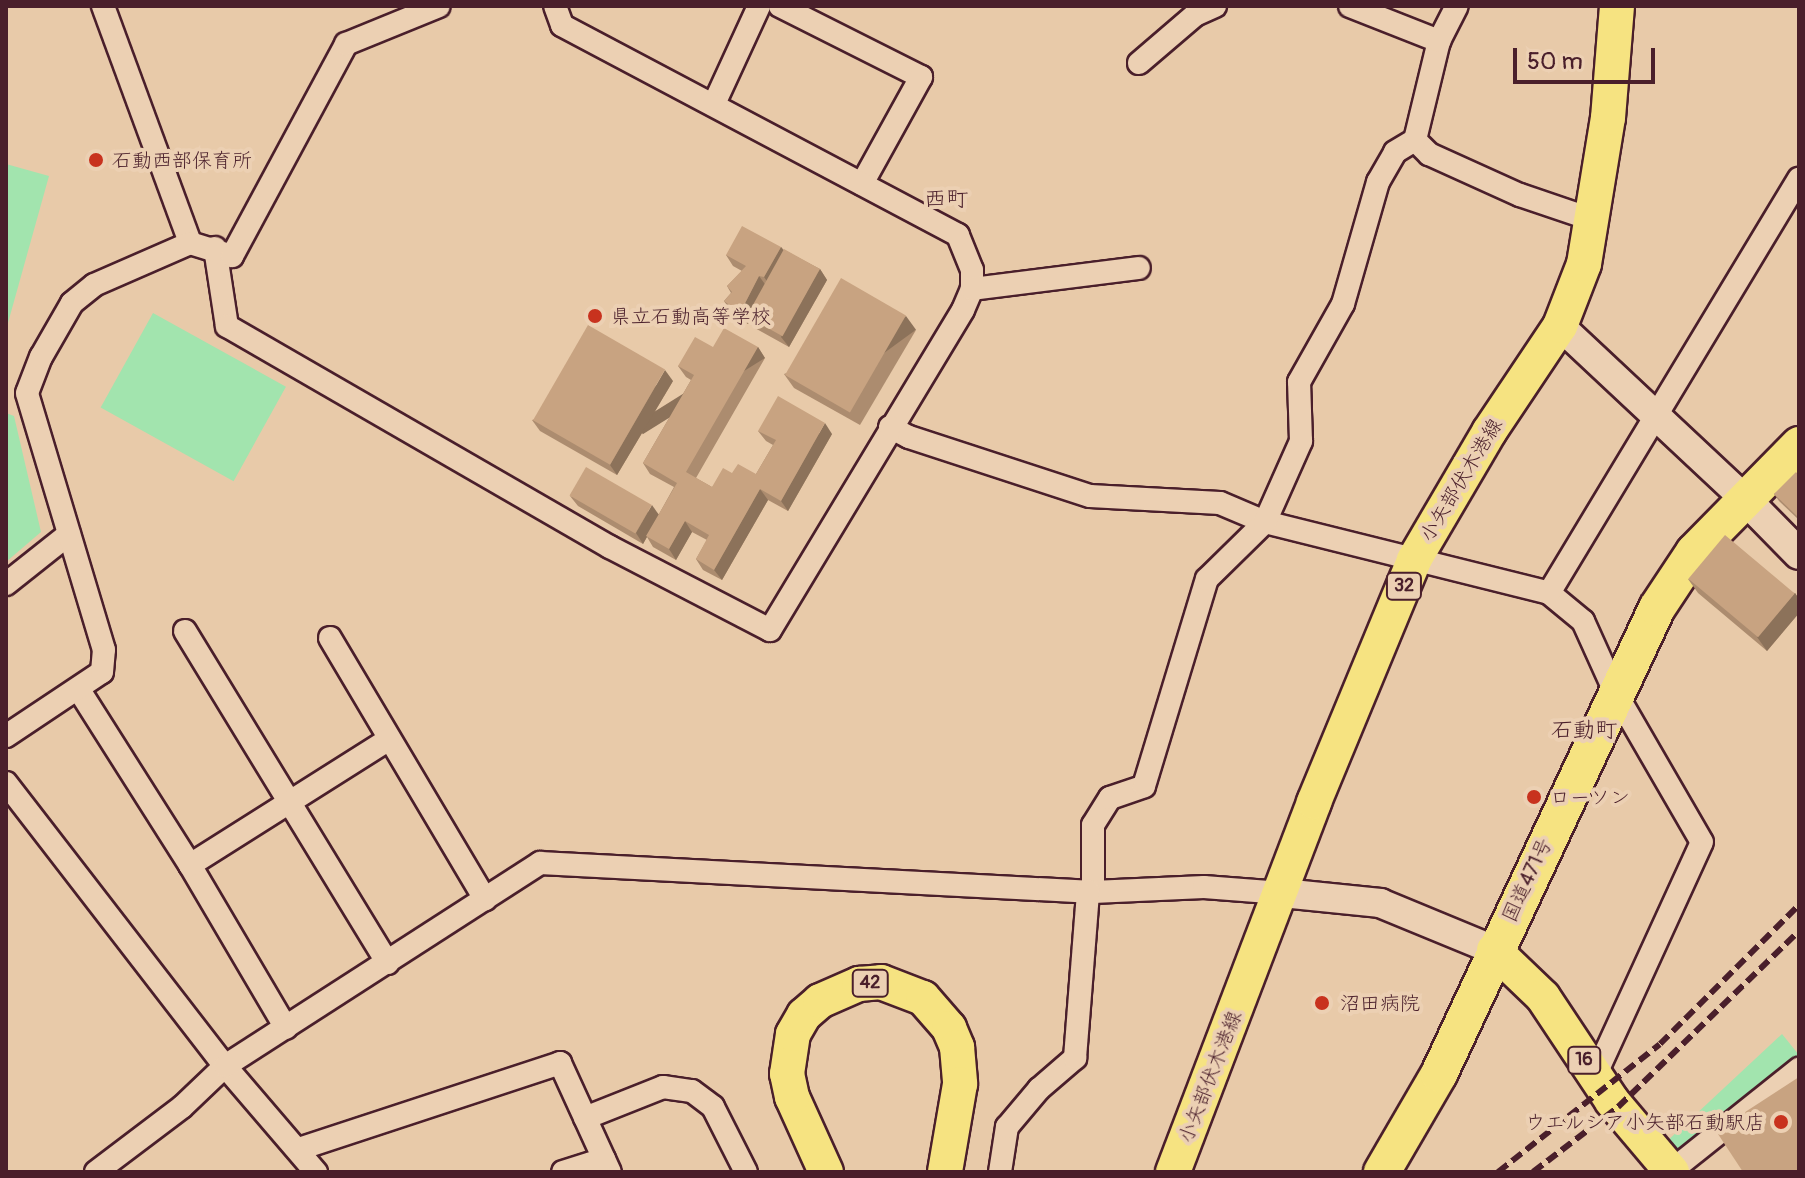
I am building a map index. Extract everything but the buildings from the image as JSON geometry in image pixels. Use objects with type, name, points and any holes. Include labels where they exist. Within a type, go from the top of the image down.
[{"type":"highway","name":"国道471号","points":[[1382,1172],[1439,1074],[1494,950],[1657,608],[1694,552],[1799,445]]},
{"type":"main road","name":"小矢部伏木港線","points":[[1173,1172],[1282,893],[1314,802],[1414,560],[1489,432],[1560,326],[1584,264],[1608,118],[1617,6]]},
{"type":"main road","points":[[1744,498],[1799,554]]},
{"type":"main road","name":"16","points":[[1494,950],[1543,997],[1595,1076],[1662,1168]]},
{"type":"main road","name":"42","points":[[826,1172],[792,1097],[787,1074],[793,1034],[804,1015],[820,1001],[838,991],[881,982],[923,998],[943,1020],[957,1047],[960,1084],[945,1172]]},
{"type":"street","points":[[103,6],[190,243]]},
{"type":"street","points":[[6,736],[102,672],[104,650],[27,393],[41,357],[72,303],[94,285],[190,243],[215,248],[232,256],[346,44],[439,6]]},
{"type":"street","points":[[215,248],[227,326],[610,547],[770,630],[963,310],[972,289],[972,270],[958,235],[562,25],[555,6]]},
{"type":"street","points":[[714,104],[759,6]]},
{"type":"street","points":[[780,6],[921,77],[862,184]]},
{"type":"street","points":[[1139,63],[1195,15],[1215,6]]},
{"type":"street","points":[[1350,6],[1439,41]]},
{"type":"street","points":[[1000,1172],[1007,1127],[1039,1089],[1075,1058],[1093,825],[1110,798],[1144,786],[1207,579],[1265,522],[1301,441],[1299,382],[1343,304],[1378,182],[1395,152],[1415,140],[1439,41],[1457,6]]},
{"type":"street","points":[[1415,140],[1429,154],[1520,195],[1591,219]]},
{"type":"street","points":[[1549,593],[1799,179]]},
{"type":"street","points":[[972,289],[1139,268]]},
{"type":"street","points":[[1560,326],[1744,498]]},
{"type":"street","points":[[890,427],[924,442],[1090,496],[1220,503],[1265,522],[1549,593],[1583,621],[1615,692],[1702,842],[1595,1076]]},
{"type":"street","points":[[6,584],[69,534]]},
{"type":"street","points":[[185,631],[388,963]]},
{"type":"street","points":[[330,638],[485,899]]},
{"type":"street","points":[[79,690],[190,865],[286,1028]]},
{"type":"street","points":[[190,865],[388,740]]},
{"type":"street","points":[[6,783],[225,1066],[316,1172]]},
{"type":"street","points":[[96,1172],[182,1107],[225,1066],[540,863],[1090,892],[1204,887],[1282,893],[1380,903],[1494,950]]},
{"type":"street","points":[[299,1149],[560,1063],[607,1166],[563,1172]]},
{"type":"street","points":[[1662,1168],[1799,1069]]},
{"type":"street","points":[[585,1118],[663,1087],[692,1091],[713,1107],[746,1172]]},
{"type":"green space","points":[[6,164],[49,176],[6,330]]},
{"type":"green space","points":[[153,313],[286,387],[234,481],[101,407]]},
{"type":"green space","points":[[6,413],[14,416],[41,532],[6,562]]},
{"type":"green space","points":[[1782,1034],[1799,1055],[1799,1063],[1676,1157],[1664,1144]]},
{"type":"railway","points":[[1498,1172],[1660,1044],[1799,905]]},
{"type":"railway","points":[[1533,1172],[1618,1107],[1799,931]]},
{"type":"place","name":"石動西部保育所","points":[[96,160]]},
{"type":"place","name":"県立石動高等学校","points":[[595,316]]},
{"type":"place","name":"ローソン","points":[[1534,797]]},
{"type":"place","name":"沼田病院","points":[[1322,1003]]},
{"type":"place","name":"ウエルシア小矢部石動駅店","points":[[1781,1122]]},
{"type":"district","name":"西町","points":[[946,200]]},
{"type":"district","name":"石動町","points":[[1584,731]]}]
